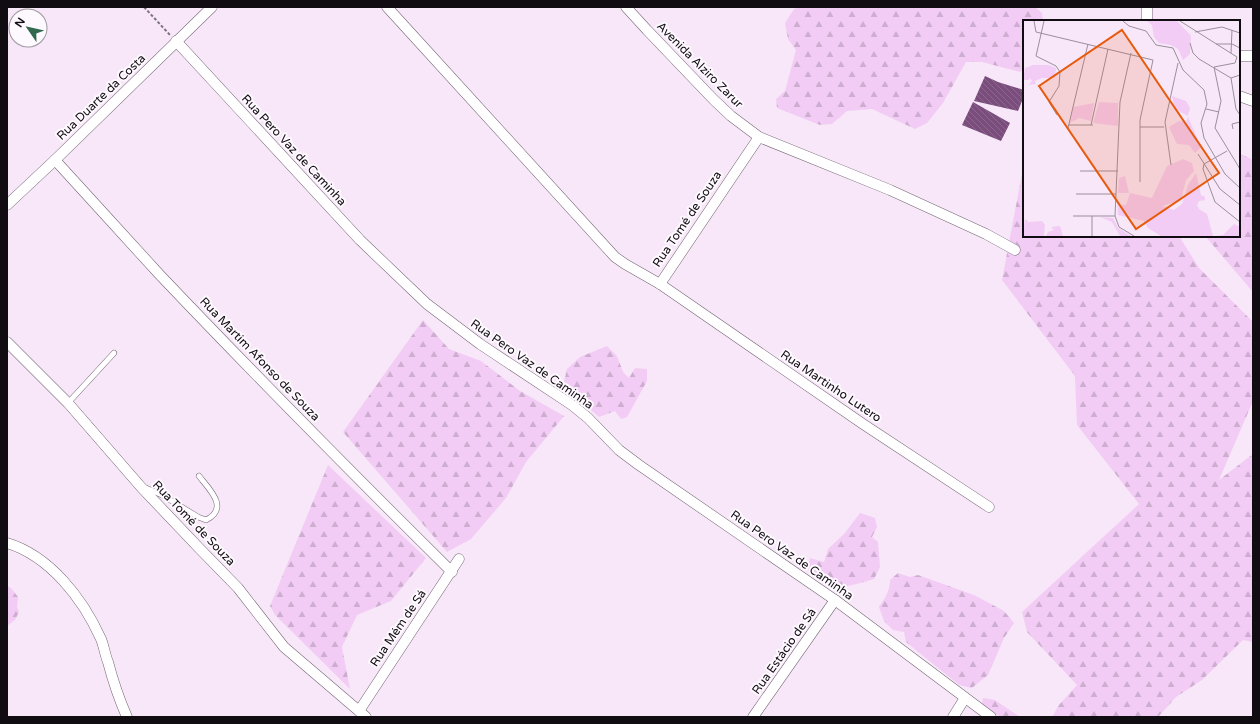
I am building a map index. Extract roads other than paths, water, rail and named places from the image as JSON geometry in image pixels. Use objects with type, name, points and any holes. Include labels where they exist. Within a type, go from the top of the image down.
[{"type":"street","name":"Rua Duarte da Costa","points":[[7,205],[212,7]]},
{"type":"street","name":"Rua Tomé de Souza","points":[[387,7],[615,257],[660,284],[759,137]]},
{"type":"street","name":"Avenida Alziro Zarur","points":[[626,7],[714,100],[731,116],[759,137]]},
{"type":"street","points":[[1147,7],[1147,20]]},
{"type":"street","name":"Rua Pero Vaz de Caminha","points":[[176,41],[360,240],[427,304],[480,344],[588,418],[619,450],[639,465],[835,600],[991,717]]},
{"type":"street","points":[[1240,56],[1253,56]]},
{"type":"street","points":[[1240,96],[1253,101]]},
{"type":"street","points":[[759,137],[897,194],[986,234],[1015,250]]},
{"type":"street","name":"Rua Martim Afonso de Souza","points":[[55,160],[159,273],[257,375],[380,502],[452,572]]},
{"type":"street","name":"Rua Martinho Lutero","points":[[660,284],[863,424],[989,508]]},
{"type":"street","name":"Rua Tomé de Souza","points":[[7,342],[68,403],[141,486],[238,588],[284,647],[362,714]]},
{"type":"street","points":[[7,543],[17,546],[37,558],[52,570],[67,585],[84,609],[101,639],[119,699],[127,717]]},
{"type":"street","name":"Rua Mém de Sá","points":[[362,714],[459,560]]},
{"type":"street","name":"Rua Estácio de Sá","points":[[753,717],[835,600]]},
{"type":"street","points":[[953,717],[965,698]]},
{"type":"lane","points":[[68,403],[114,353]]},
{"type":"lane","points":[[141,486],[162,495],[198,517],[206,520],[213,516],[216,511],[217,502],[212,492],[199,476]]}]
